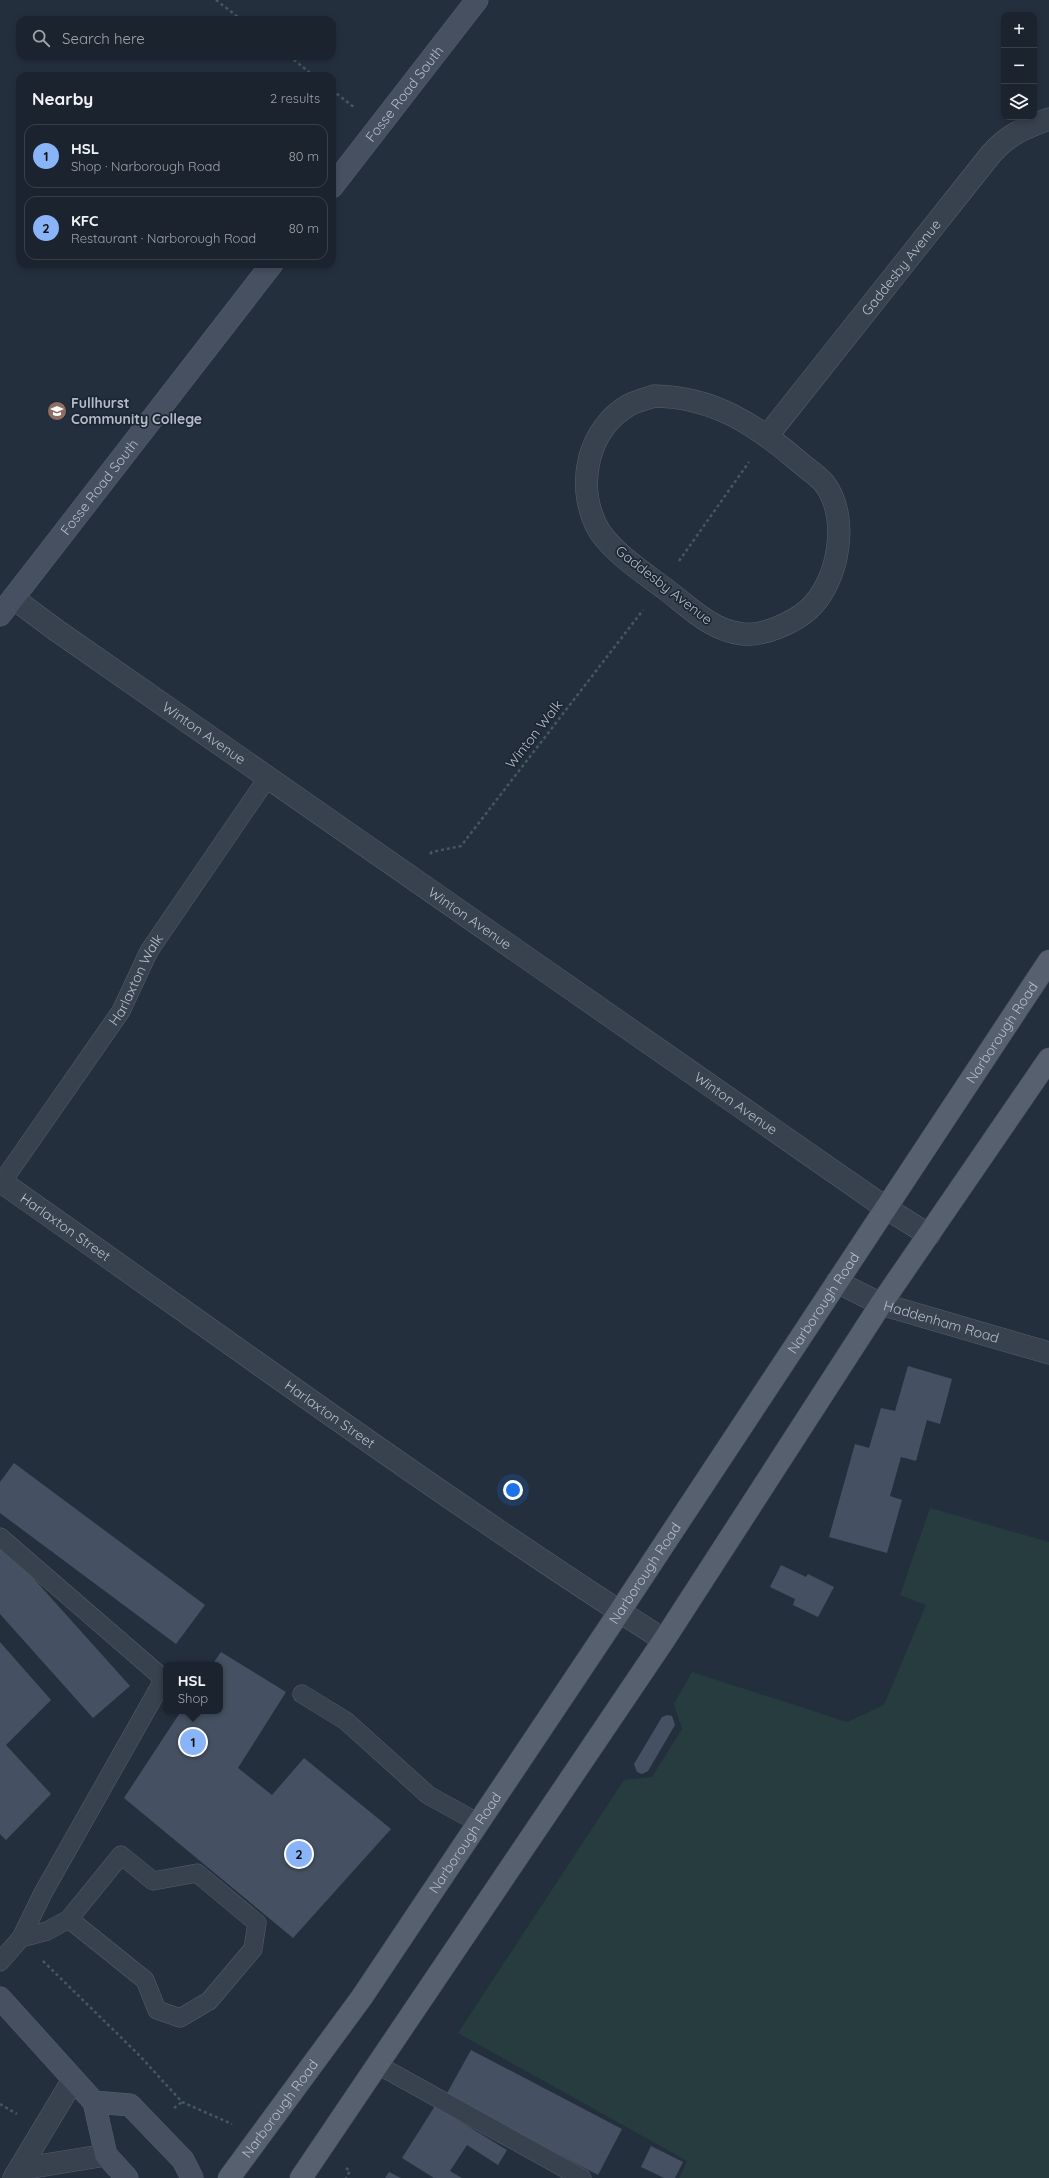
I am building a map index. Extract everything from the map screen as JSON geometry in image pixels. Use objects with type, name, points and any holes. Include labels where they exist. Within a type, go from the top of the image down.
[{"type":"main road","name":"Narborough Road","points":[[229,2178],[362,1996],[477,1822],[620,1611],[1047,966]]},
{"type":"main road","points":[[301,2178],[664,1640],[881,1304],[1049,1059]]},
{"type":"street","name":"Fosse Road South","points":[[336,182],[477,0]]},
{"type":"street","name":"Gaddesby Avenue","points":[[768,435],[1004,139],[1022,129],[1049,119]]},
{"type":"street","name":"Fosse Road South","points":[[0,615],[269,268]]},
{"type":"street","name":"Gaddesby Avenue","points":[[654,396],[677,396],[705,404],[732,414],[768,435],[824,484],[832,499],[838,520],[839,540],[835,565],[826,585],[811,607],[797,618],[780,626],[759,632],[744,634],[722,630],[704,620],[613,547],[597,526],[590,504],[587,478],[588,460],[601,433],[614,417],[630,405],[654,396]]},
{"type":"street","name":"Winton Avenue","points":[[13,598],[63,635],[886,1208],[929,1235]]},
{"type":"street","name":"Harlaxton Street","points":[[1,1181],[259,1366],[664,1640]]},
{"type":"street","name":"Haddenham Road","points":[[837,1282],[881,1304],[1049,1353]]},
{"type":"street","points":[[0,1998],[94,2102],[106,2156],[127,2178]]},
{"type":"street","points":[[17,2173],[73,2080]]},
{"type":"street","points":[[94,2102],[130,2105],[183,2160],[192,2178]]},
{"type":"street","points":[[17,2173],[106,2156]]},
{"type":"lane","name":"Harlaxton Walk","points":[[1,1181],[121,1011],[148,951],[268,777]]},
{"type":"lane","points":[[0,1537],[163,1678]]},
{"type":"lane","points":[[0,1962],[21,1938],[43,1893],[163,1681]]},
{"type":"lane","points":[[302,1694],[346,1721],[428,1795],[477,1822]]},
{"type":"lane","points":[[21,1938],[47,1931],[69,1919],[121,1855],[153,1881],[196,1873],[257,1923],[253,1949],[209,2001],[180,2018],[157,2010],[145,1980],[69,1919]]},
{"type":"lane","points":[[378,2065],[582,2178]]},
{"type":"path","points":[[216,0],[237,16]]},
{"type":"path","points":[[293,60],[309,72]]},
{"type":"path","name":"Winton Walk","points":[[414,878],[432,852],[461,846],[661,586],[768,435]]},
{"type":"path","points":[[21,1938],[139,2055],[182,2102]]},
{"type":"path","points":[[346,2178],[350,2171]]},
{"type":"green space","points":[[930,1508],[1049,1542],[1049,2178],[679,2178],[687,2161],[458,2033],[624,1780],[652,1777],[682,1729],[674,1704],[692,1672],[847,1722],[884,1705],[926,1605],[900,1595]]},
{"type":"building","points":[[908,1366],[952,1379],[940,1424],[927,1420],[916,1461],[901,1457],[890,1496],[902,1500],[887,1553],[829,1537],[855,1444],[869,1448],[881,1408],[895,1411]]},
{"type":"building","points":[[14,1463],[205,1605],[176,1644],[0,1513],[0,1482]]},
{"type":"building","points":[[0,1541],[130,1686],[93,1718],[0,1614]]},
{"type":"building","points":[[781,1565],[806,1577],[808,1574],[834,1587],[818,1617],[793,1605],[795,1599],[770,1587]]},
{"type":"building","points":[[0,1642],[51,1700],[6,1745],[51,1794],[6,1840],[0,1834]]},
{"type":"building","points":[[221,1652],[286,1692],[238,1768],[272,1795],[304,1758],[391,1829],[293,1938],[124,1798],[179,1714],[223,1714],[223,1662],[214,1662]]},
{"type":"building","points":[[667,1715],[672,1716],[675,1725],[648,1771],[642,1774],[637,1772],[634,1764],[662,1717]]},
{"type":"building","points":[[471,2050],[622,2129],[598,2175],[446,2095]]},
{"type":"building","points":[[435,2106],[507,2150],[498,2165],[467,2145],[450,2171],[462,2178],[434,2178],[402,2158]]},
{"type":"building","points":[[651,2146],[683,2162],[675,2178],[664,2178],[641,2167]]},
{"type":"building","points":[[389,2172],[401,2178],[385,2178]]},
{"type":"place","name":"Fullhurst Community College","points":[[57,411]]},
{"type":"place","name":"HSL","points":[[193,1742]]},
{"type":"place","name":"KFC","points":[[299,1854]]}]
